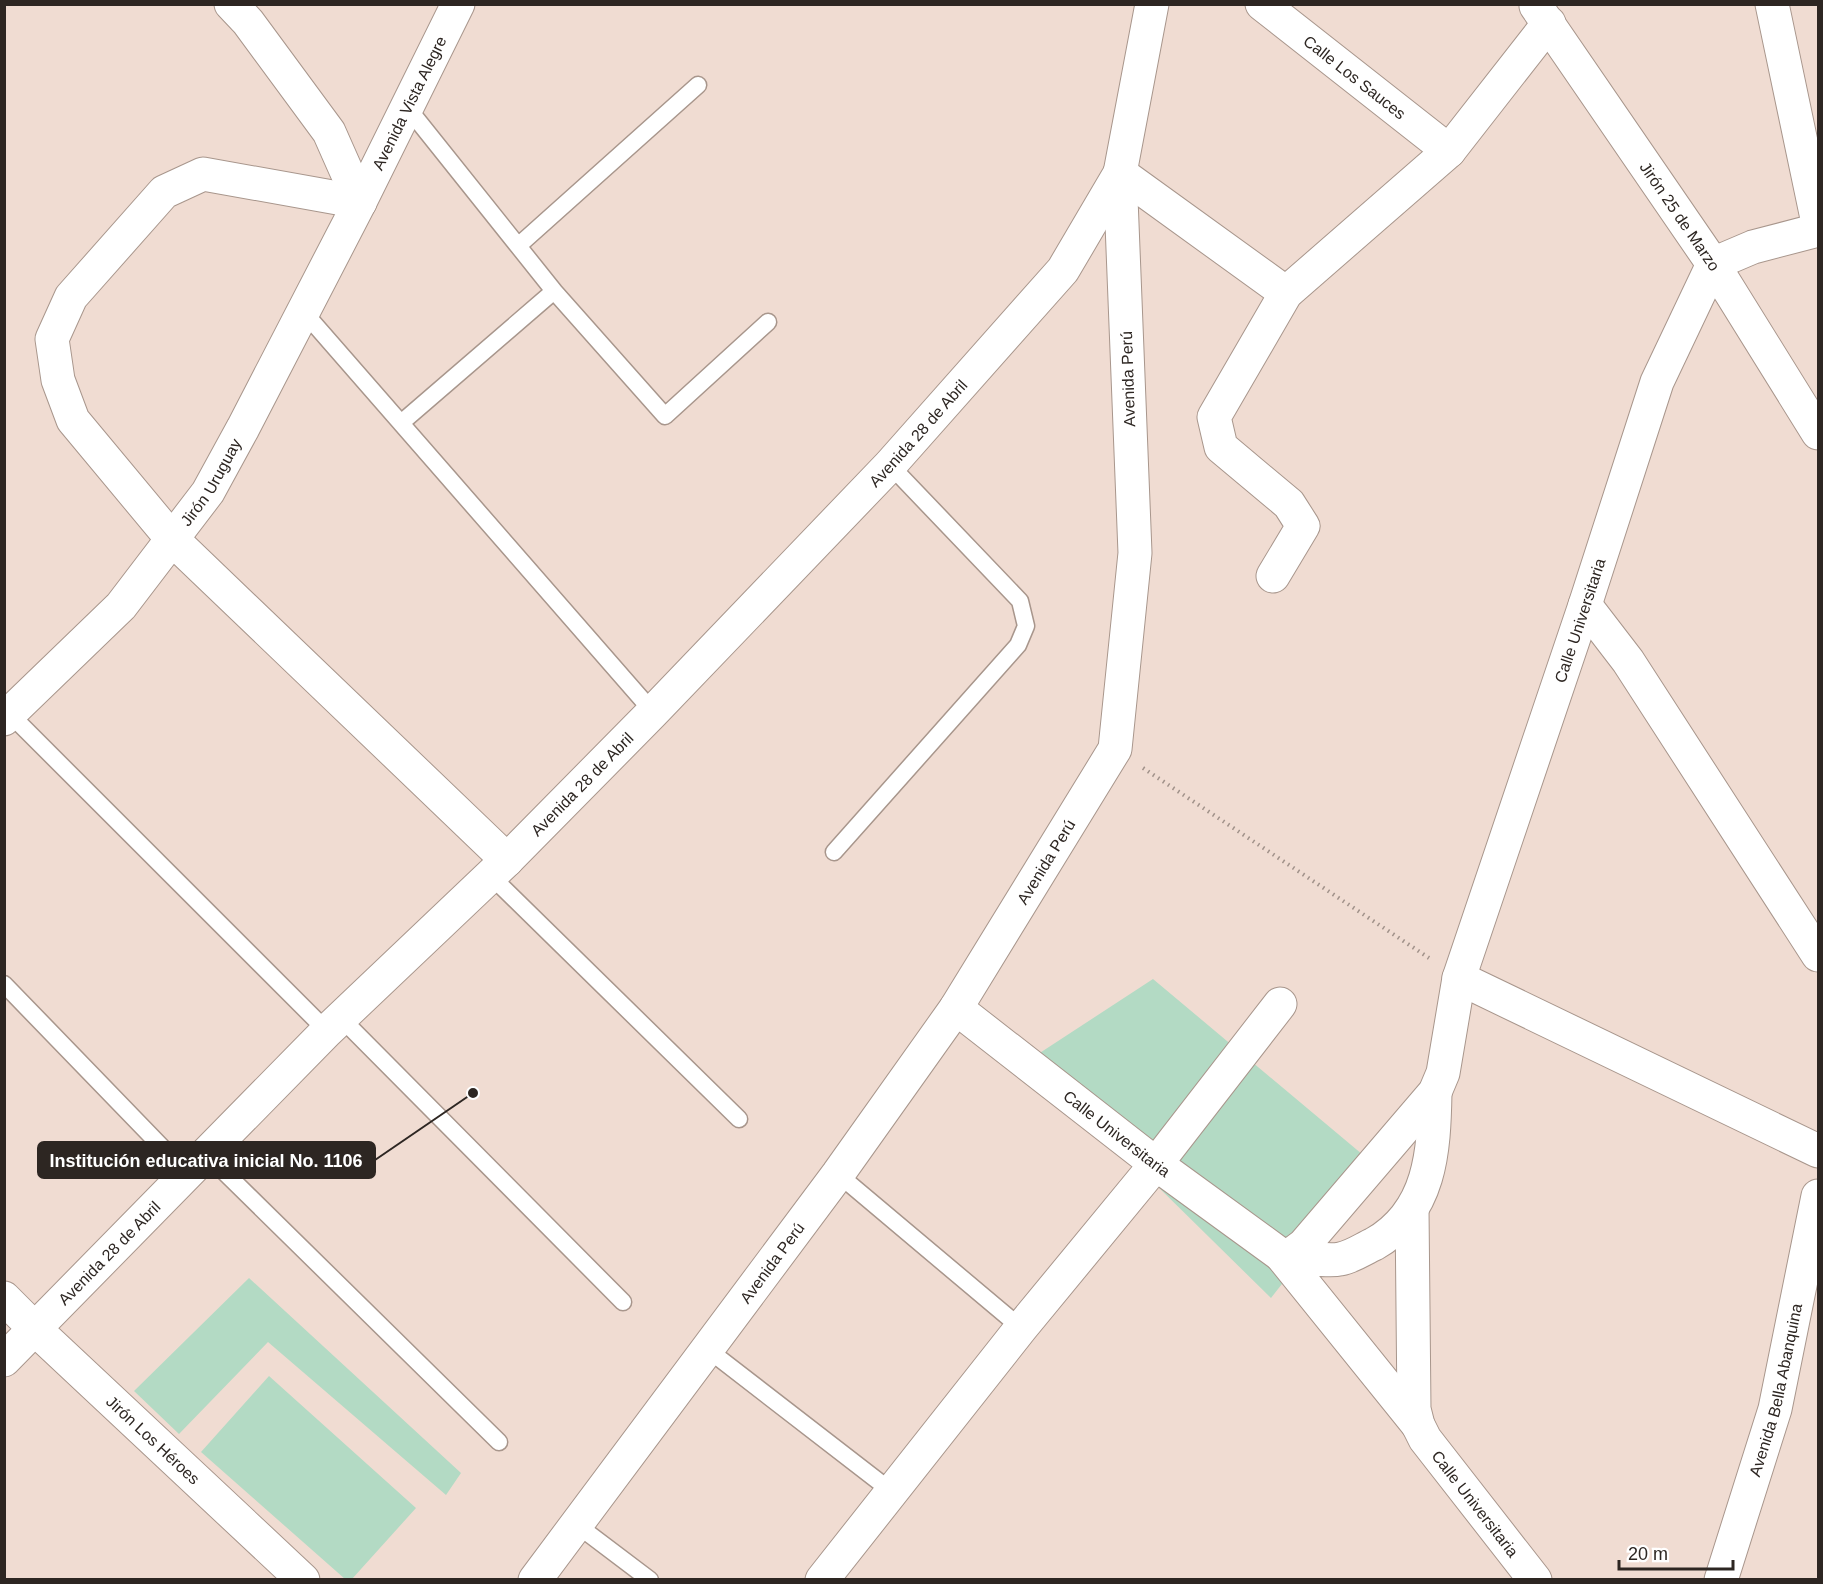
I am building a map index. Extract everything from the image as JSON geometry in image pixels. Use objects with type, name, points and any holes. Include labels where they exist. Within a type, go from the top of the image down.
[{"type":"street","points":[[231,4],[248,22],[329,132],[360,202]]},
{"type":"street","name":"Avenida Vista Alegre","points":[[360,202],[458,4]]},
{"type":"street","name":"Avenida Perú","points":[[535,1580],[838,1174],[956,1008],[1115,749],[1135,554],[1120,173],[1152,4]]},
{"type":"street","name":"Calle Los Sauces","points":[[1262,4],[1449,151]]},
{"type":"street","points":[[1772,4],[1818,223]]},
{"type":"street","points":[[1274,576],[1304,526],[1289,504],[1221,447],[1214,417],[1286,293],[1449,151],[1542,14]]},
{"type":"street","name":"Jirón 25 de Marzo","points":[[1542,14],[1713,264],[1818,433]]},
{"type":"street","points":[[1120,173],[1286,293]]},
{"type":"street","name":"Avenida 28 de Abril","points":[[4,1360],[334,1024],[498,868],[653,712],[890,465],[1063,270],[1120,173]]},
{"type":"street","points":[[360,202],[203,174],[164,192],[71,297],[52,339],[58,380],[73,420],[172,539],[498,868]]},
{"type":"street","name":"Jirón Uruguay","points":[[7,716],[121,606],[208,492],[360,202]]},
{"type":"street","points":[[1713,264],[1754,247],[1818,230]]},
{"type":"street","name":"Calle Universitaria","points":[[1281,1255],[1339,1260],[1362,1250],[1390,1234],[1412,1209],[1427,1179],[1435,1138],[1436,1092],[1443,1073],[1459,978],[1585,606],[1657,382],[1713,264]]},
{"type":"street","points":[[1585,606],[1628,661],[1818,955]]},
{"type":"street","points":[[1459,978],[1818,1151]]},
{"type":"street","points":[[822,1580],[1021,1328],[1156,1164],[1280,1004]]},
{"type":"street","name":"Calle Universitaria","points":[[956,1008],[1156,1164],[1281,1255],[1418,1425],[1425,1439],[1535,1580]]},
{"type":"street","name":"Calle Universitaria","points":[[1281,1255],[1292,1254],[1304,1245],[1436,1092]]},
{"type":"street","name":"Avenida Bella Abanquina","points":[[1720,1580],[1775,1409],[1818,1196]]},
{"type":"street","name":"Calle Universitaria","points":[[1412,1209],[1414,1409],[1418,1425]]},
{"type":"street","name":"Jirón Los Héroes","points":[[4,1298],[303,1580]]},
{"type":"lane","points":[[518,246],[698,85]]},
{"type":"lane","points":[[407,106],[554,291],[665,416],[768,322]]},
{"type":"lane","points":[[401,423],[554,291]]},
{"type":"lane","points":[[303,311],[653,712]]},
{"type":"lane","points":[[834,852],[1018,645],[1026,626],[1020,601],[890,465]]},
{"type":"lane","points":[[7,716],[334,1024],[623,1302]]},
{"type":"lane","points":[[498,868],[740,1119]]},
{"type":"lane","points":[[4,984],[499,1442]]},
{"type":"lane","points":[[838,1174],[1021,1328]]},
{"type":"lane","points":[[706,1348],[891,1491]]},
{"type":"lane","points":[[576,1524],[650,1580]]},
{"type":"path","points":[[1115,749],[1459,978]]},
{"type":"green space","points":[[1153,979],[1375,1165],[1271,1298],[1029,1060]]},
{"type":"green space","points":[[249,1278],[461,1473],[446,1495],[268,1342],[179,1434],[134,1391]]},
{"type":"green space","points":[[269,1376],[416,1508],[352,1579],[345,1579],[201,1452]]},
{"type":"place","name":"Institución educativa inicial No. 1106","points":[[473,1093]]}]
